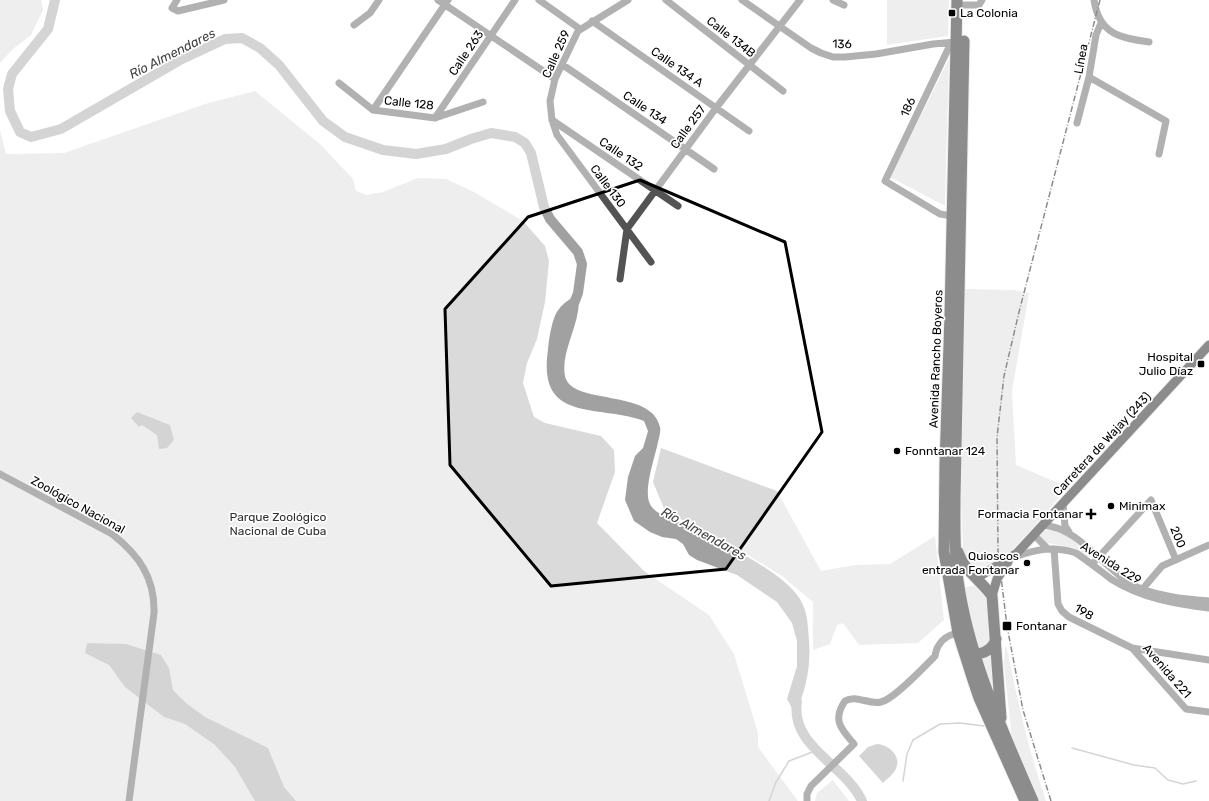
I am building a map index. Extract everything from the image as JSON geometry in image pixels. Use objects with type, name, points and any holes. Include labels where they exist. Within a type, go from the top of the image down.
[{"type":"highway","name":"Avenida Rancho Boyeros","points":[[962,2],[954,43],[952,216],[944,552],[959,636],[979,698],[1025,801]]},
{"type":"highway","name":"Avenida Rancho Boyeros","points":[[962,2],[955,540],[959,588],[974,653],[989,697],[1033,801]]},
{"type":"highway","points":[[955,540],[962,562],[992,596],[1000,710],[1007,739]]},
{"type":"highway","points":[[952,599],[959,588],[976,578]]},
{"type":"highway","points":[[959,636],[968,650],[974,653],[987,651],[996,639]]},
{"type":"main road","name":"Carretera de Wajay (243)","points":[[992,596],[997,579],[1011,558],[1209,345]]},
{"type":"main road","name":"Carretera de Wajay (243)","points":[[976,578],[1011,558]]},
{"type":"street","points":[[176,0],[172,6],[173,10],[178,11],[224,0]]},
{"type":"street","points":[[354,25],[370,13],[379,0]]},
{"type":"street","name":"Calle 263","points":[[435,118],[515,0]]},
{"type":"street","points":[[538,0],[580,29]]},
{"type":"street","name":"Calle 259","points":[[552,120],[550,102],[555,79],[580,29],[628,0]]},
{"type":"street","name":"Calle 134B","points":[[666,0],[783,91]]},
{"type":"street","name":"136","points":[[742,0],[821,53],[833,57],[876,54],[933,44],[954,43]]},
{"type":"street","name":"Calle 257","points":[[620,279],[626,229],[749,64],[800,0]]},
{"type":"street","points":[[832,0],[844,5]]},
{"type":"street","points":[[962,2],[978,5],[982,0]]},
{"type":"street","points":[[1094,0],[1101,23],[1118,36],[1149,42]]},
{"type":"street","points":[[373,110],[443,1],[491,36],[555,79]]},
{"type":"street","name":"Calle 134 A","points":[[592,21],[749,131]]},
{"type":"street","name":"Línea","points":[[1077,123],[1089,77],[1096,35],[1101,23]]},
{"type":"street","name":"186","points":[[952,216],[940,214],[885,181],[954,43]]},
{"type":"street","name":"Calle 134","points":[[563,65],[714,169]]},
{"type":"street","points":[[1089,77],[1166,121],[1159,154]]},
{"type":"street","name":"Calle 128","points":[[339,84],[373,110],[435,118],[483,102]]},
{"type":"street","name":"Calle 132","points":[[552,120],[678,206]]},
{"type":"street","name":"Calle 130","points":[[552,120],[556,135],[651,262]]},
{"type":"street","name":"Zoológico Nacional","points":[[0,474],[112,534],[134,553],[152,586],[154,602],[152,631],[129,801]]},
{"type":"street","name":"200","points":[[1098,558],[1151,500],[1176,560]]},
{"type":"street","name":"Avenida 229","points":[[1062,503],[1065,526],[1069,532],[1116,573],[1141,591],[1176,598],[1209,602]]},
{"type":"street","name":"Avenida 229","points":[[1042,525],[1057,527],[1069,532]]},
{"type":"street","points":[[1034,535],[1051,549]]},
{"type":"street","points":[[1141,591],[1162,566],[1208,546]]},
{"type":"street","name":"Avenida 229","points":[[1011,558],[1035,550],[1051,549],[1076,553],[1112,579],[1141,591],[1175,604],[1209,608]]},
{"type":"street","name":"198","points":[[1051,549],[1058,604],[1062,611],[1094,631],[1132,648]]},
{"type":"street","points":[[1092,564],[1098,558]]},
{"type":"street","points":[[807,801],[807,794],[818,777],[854,744],[840,728],[839,713],[844,701],[855,698],[880,702],[890,698],[935,656],[936,649],[949,635],[959,636]]},
{"type":"street","points":[[1132,648],[1209,660]]},
{"type":"street","name":"Avenida 221","points":[[1132,648],[1186,709],[1209,712]]},
{"type":"highlighted area","points":[[640,180],[785,242],[822,432],[726,569],[551,586],[450,465],[445,309],[528,217]]},
{"type":"green space","points":[[0,0],[41,0],[43,10],[31,35],[13,49],[0,63]]},
{"type":"green space","points":[[887,0],[949,0],[948,36],[887,45]]},
{"type":"green space","points":[[949,59],[945,206],[890,177]]},
{"type":"green space","name":"Parque Zoológico Nacional de Cuba","points":[[255,91],[321,145],[353,179],[356,191],[367,195],[383,192],[418,178],[446,179],[474,192],[523,221],[545,246],[549,261],[545,302],[537,339],[527,363],[523,383],[534,417],[545,423],[601,436],[614,450],[615,472],[597,523],[644,571],[709,615],[734,654],[758,733],[758,747],[798,801],[0,801],[0,130],[6,154],[64,153],[205,104]]},
{"type":"green space","points":[[964,289],[1015,290],[1029,293],[1012,391],[1016,465],[1068,487],[1027,534],[1002,559],[991,567],[982,571],[975,569],[968,562],[963,553],[960,457]]},
{"type":"green space","points":[[661,448],[777,491],[821,571],[855,565],[890,564],[935,536],[944,620],[918,643],[859,645],[843,623],[837,625],[830,644],[813,650],[813,602],[782,576],[738,549],[665,511],[653,482]]},
{"type":"green space","points":[[1053,528],[1064,532],[1090,556],[1089,557],[1074,548],[1043,542],[1040,537],[1042,533]]},
{"type":"green space","points":[[970,586],[977,586],[986,595],[987,600],[990,639],[986,646],[978,649],[962,589]]},
{"type":"green space","points":[[1005,647],[1007,648],[1019,706],[1029,744],[1046,801],[1039,801],[1012,739],[1004,665]]},
{"type":"green space","points":[[991,651],[994,695],[980,657]]},
{"type":"green space","points":[[833,780],[849,801],[815,801],[817,793]]},
{"type":"shaded area","points":[[578,293],[578,311],[565,360],[565,376],[570,385],[581,391],[628,402],[643,407],[654,415],[660,430],[649,483],[648,498],[650,504],[656,512],[686,525],[733,549],[768,570],[784,581],[796,593],[803,605],[808,623],[809,660],[805,687],[795,714],[787,699],[797,666],[797,641],[792,623],[777,602],[737,575],[697,560],[689,555],[683,544],[676,539],[662,537],[650,532],[634,521],[625,500],[628,477],[635,456],[643,448],[648,431],[644,421],[626,416],[575,407],[561,401],[552,390],[547,374],[550,334],[557,313],[561,307]]},
{"type":"shaded area","points":[[137,412],[170,425],[174,440],[167,448],[159,449],[157,435],[142,425],[139,427],[131,418]]},
{"type":"shaded area","points":[[87,643],[126,644],[161,655],[169,668],[173,690],[186,703],[205,717],[268,748],[284,787],[296,801],[255,801],[235,767],[215,745],[185,724],[164,717],[125,687],[109,665],[85,653]]},
{"type":"shaded area","points":[[877,744],[891,750],[896,757],[897,762],[897,767],[894,772],[883,783],[859,756],[868,747]]},
{"type":"waterway","name":"Río Almendares","points":[[55,0],[48,29],[12,74],[8,89],[10,111],[20,132],[31,137],[61,129],[182,59],[225,39],[242,38],[260,48],[279,65],[323,121],[345,137],[383,150],[416,154],[446,149],[491,133],[515,137],[525,143],[531,153],[544,207],[550,219],[578,252],[582,264],[578,293],[573,306]]},
{"type":"waterway","name":"Río Almendares","points":[[797,702],[797,718],[802,731],[810,744],[844,777],[854,788],[862,801]]},
{"type":"waterway","points":[[903,781],[907,754],[913,740],[940,724],[960,723],[984,726]]},
{"type":"waterway","points":[[1072,748],[1134,765],[1155,768],[1168,780],[1183,784],[1196,781]]},
{"type":"waterway","points":[[769,801],[776,782],[789,761],[815,751]]},
{"type":"railway","points":[[1051,801],[1023,710],[1007,626],[998,552],[997,437],[1004,376],[1019,312],[1100,0]]},
{"type":"place","name":"La Colonia","points":[[952,13]]},
{"type":"place","name":"Hospital Julio Díaz","points":[[1201,364]]},
{"type":"place","name":"Fonntanar 124","points":[[897,451]]},
{"type":"place","name":"Minimax","points":[[1111,506]]},
{"type":"place","name":"Formacia Fontanar","points":[[1091,514]]},
{"type":"place","name":"Quioscos entrada Fontanar","points":[[1027,563]]},
{"type":"place","name":"Fontanar","points":[[1007,626]]}]
